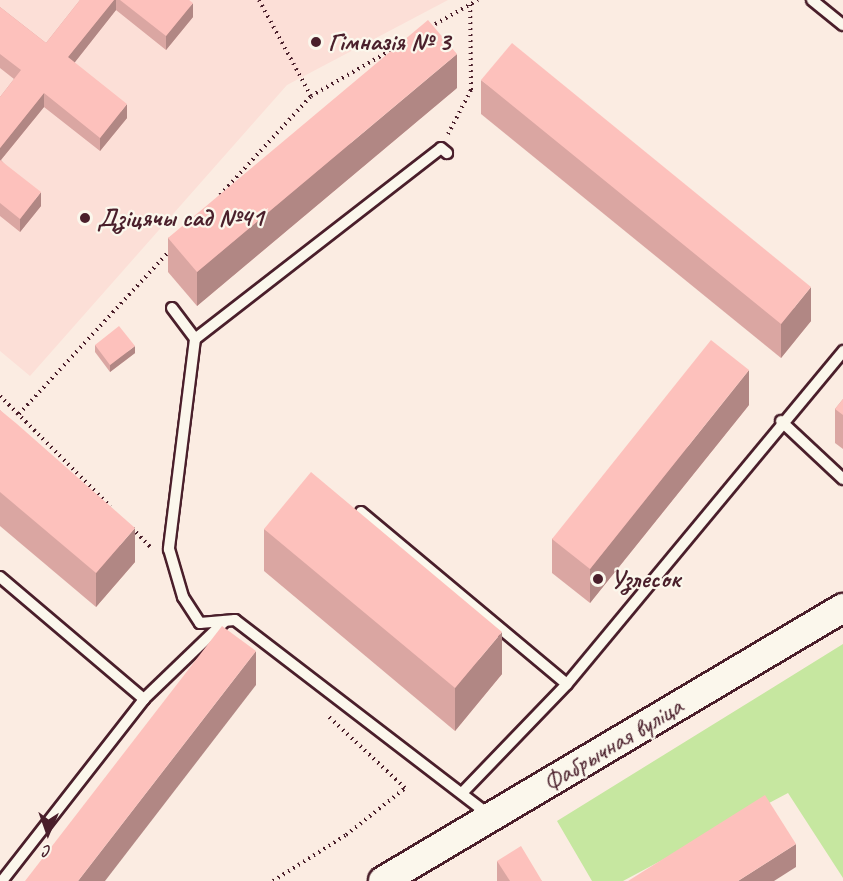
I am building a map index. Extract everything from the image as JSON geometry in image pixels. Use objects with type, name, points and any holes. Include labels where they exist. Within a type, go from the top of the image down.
[{"type":"main road","name":"Фабрычная вуліца","points":[[383,881],[843,608]]},
{"type":"lane","points":[[812,0],[843,25]]},
{"type":"lane","points":[[195,339],[444,150]]},
{"type":"lane","points":[[172,308],[195,339],[169,549],[183,597],[200,623],[235,620],[464,792],[491,817]]},
{"type":"lane","points":[[464,792],[567,684],[781,421],[843,351]]},
{"type":"lane","points":[[781,421],[843,479]]},
{"type":"lane","points":[[361,513],[567,684]]},
{"type":"lane","points":[[0,577],[144,699]]},
{"type":"lane","points":[[2,881],[144,699],[225,621]]},
{"type":"path","points":[[259,0],[311,96]]},
{"type":"path","points":[[421,32],[478,0]]},
{"type":"path","points":[[444,150],[471,90],[471,2]]},
{"type":"path","points":[[216,199],[311,96],[401,44]]},
{"type":"path","points":[[19,414],[177,242]]},
{"type":"path","points":[[0,396],[118,515]]},
{"type":"path","points":[[126,523],[176,573]]},
{"type":"path","points":[[273,881],[346,834],[405,788],[320,708]]},
{"type":"shaded area","name":"Дзіцячы сад №41","points":[[0,0],[448,0],[287,85],[30,376],[0,351]]},
{"type":"green space","points":[[843,644],[843,878],[788,793],[623,881],[592,881],[557,821]]},
{"type":"building","points":[[80,0],[114,0],[68,57],[127,104],[100,138],[44,93],[0,148],[0,97],[21,70],[0,54],[0,7],[46,43]]},
{"type":"building","points":[[120,0],[189,0],[193,3],[166,36]]},
{"type":"building","points":[[428,20],[457,54],[197,272],[168,238]]},
{"type":"building","points":[[512,43],[811,287],[781,324],[481,80]]},
{"type":"building","points":[[0,160],[41,192],[20,219],[0,203]]},
{"type":"building","points":[[119,326],[135,346],[110,365],[95,345]]},
{"type":"building","points":[[711,340],[749,370],[590,569],[552,539]]},
{"type":"building","points":[[843,399],[843,415],[835,409]]},
{"type":"building","points":[[0,410],[135,528],[96,573],[0,492]]},
{"type":"building","points":[[311,472],[502,632],[455,688],[264,529]]},
{"type":"building","points":[[222,626],[256,651],[78,881],[25,881]]},
{"type":"building","points":[[765,795],[796,844],[738,881],[628,881]]},
{"type":"building","points":[[521,846],[542,881],[510,881],[497,861]]},
{"type":"place","name":"Гімназія № 3","points":[[316,42]]},
{"type":"place","name":"Дзіцячы сад №41","points":[[85,218]]},
{"type":"place","name":"Узлесок","points":[[598,579]]}]
